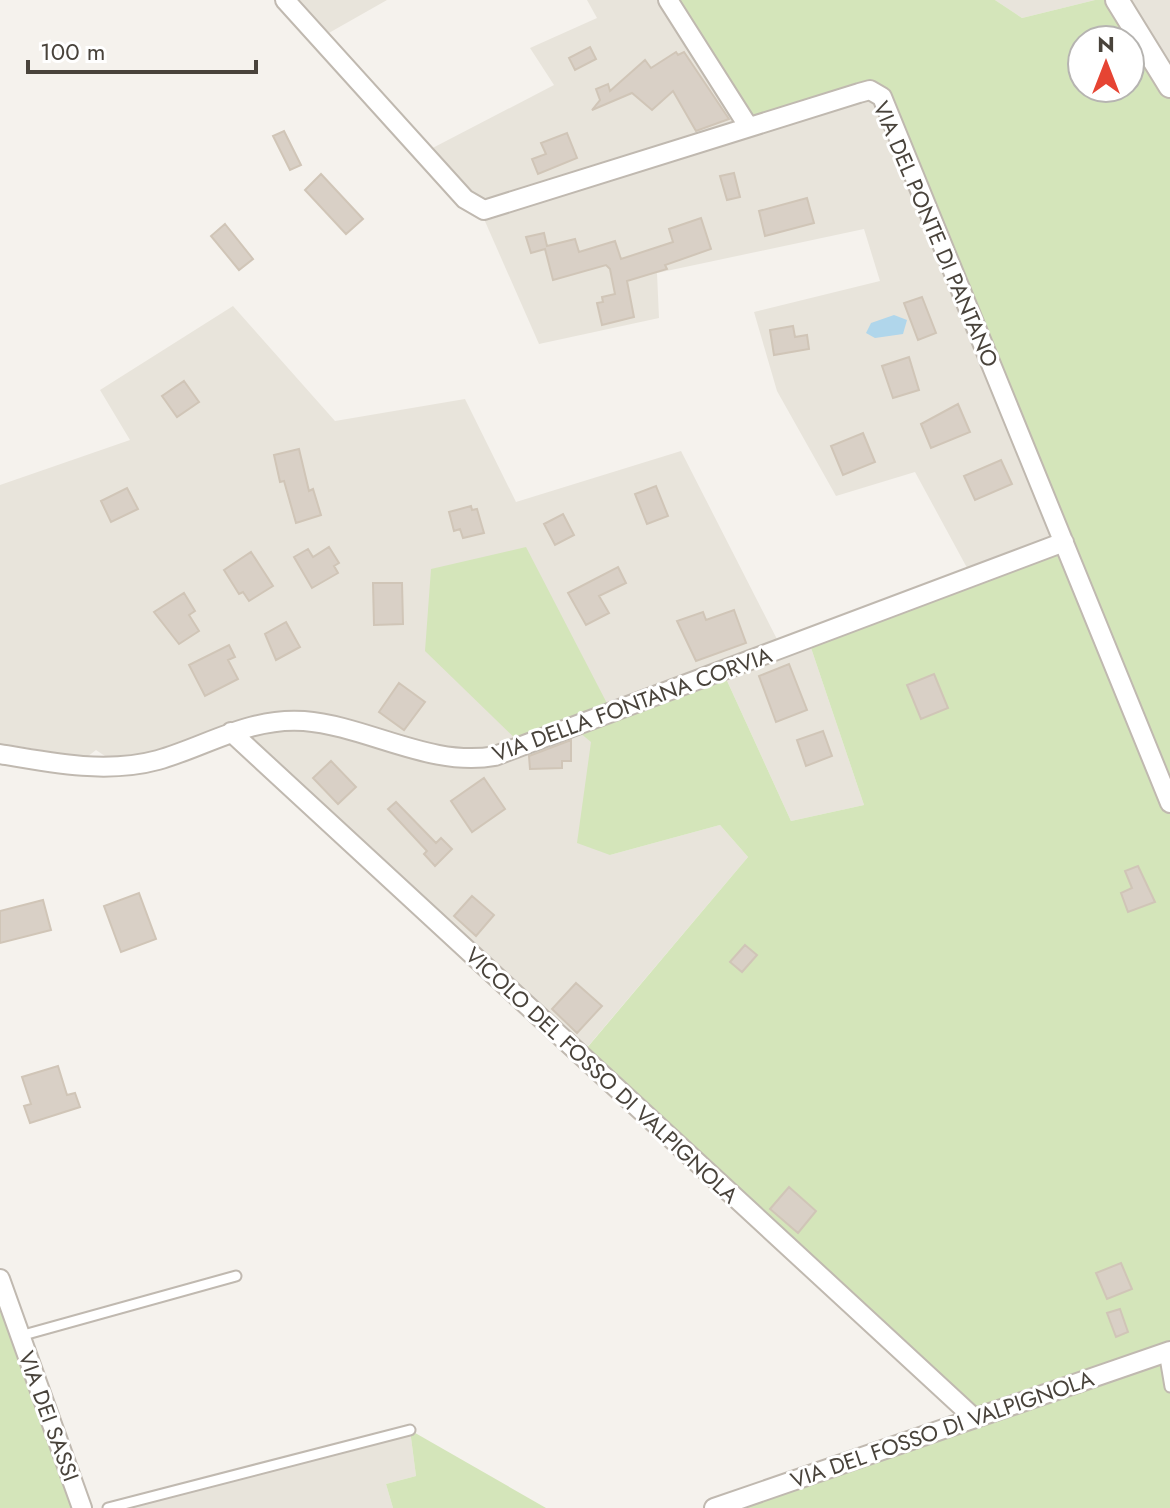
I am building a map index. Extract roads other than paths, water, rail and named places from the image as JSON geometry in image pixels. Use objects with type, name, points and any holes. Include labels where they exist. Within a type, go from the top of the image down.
[{"type":"street","name":"VIA DEL PONTE DI PANTANO","points":[[285,0],[467,201],[480,210],[493,209],[865,91],[882,97],[1170,803]]},
{"type":"street","points":[[668,0],[748,126]]},
{"type":"street","points":[[1117,0],[1167,75]]},
{"type":"street","name":"VIA DELLA FONTANA CORVIA","points":[[0,754],[65,764],[125,766],[158,760],[266,722],[306,721],[346,728],[450,756],[495,756],[1064,542]]},
{"type":"street","name":"VICOLO DEL FOSSO DI VALPIGNOLA","points":[[231,732],[973,1417]]},
{"type":"street","name":"VIA DEI SASSI","points":[[0,1279],[82,1508]]},
{"type":"street","name":"VIA DEL FOSSO DI VALPIGNOLA","points":[[714,1508],[1167,1352]]},
{"type":"lane","points":[[20,1336],[236,1276]]},
{"type":"lane","points":[[1167,1352],[1170,1387]]},
{"type":"lane","points":[[108,1508],[410,1430]]},
{"type":"water","points":[[894,315],[907,320],[903,334],[875,338],[866,333],[871,323]]}]
